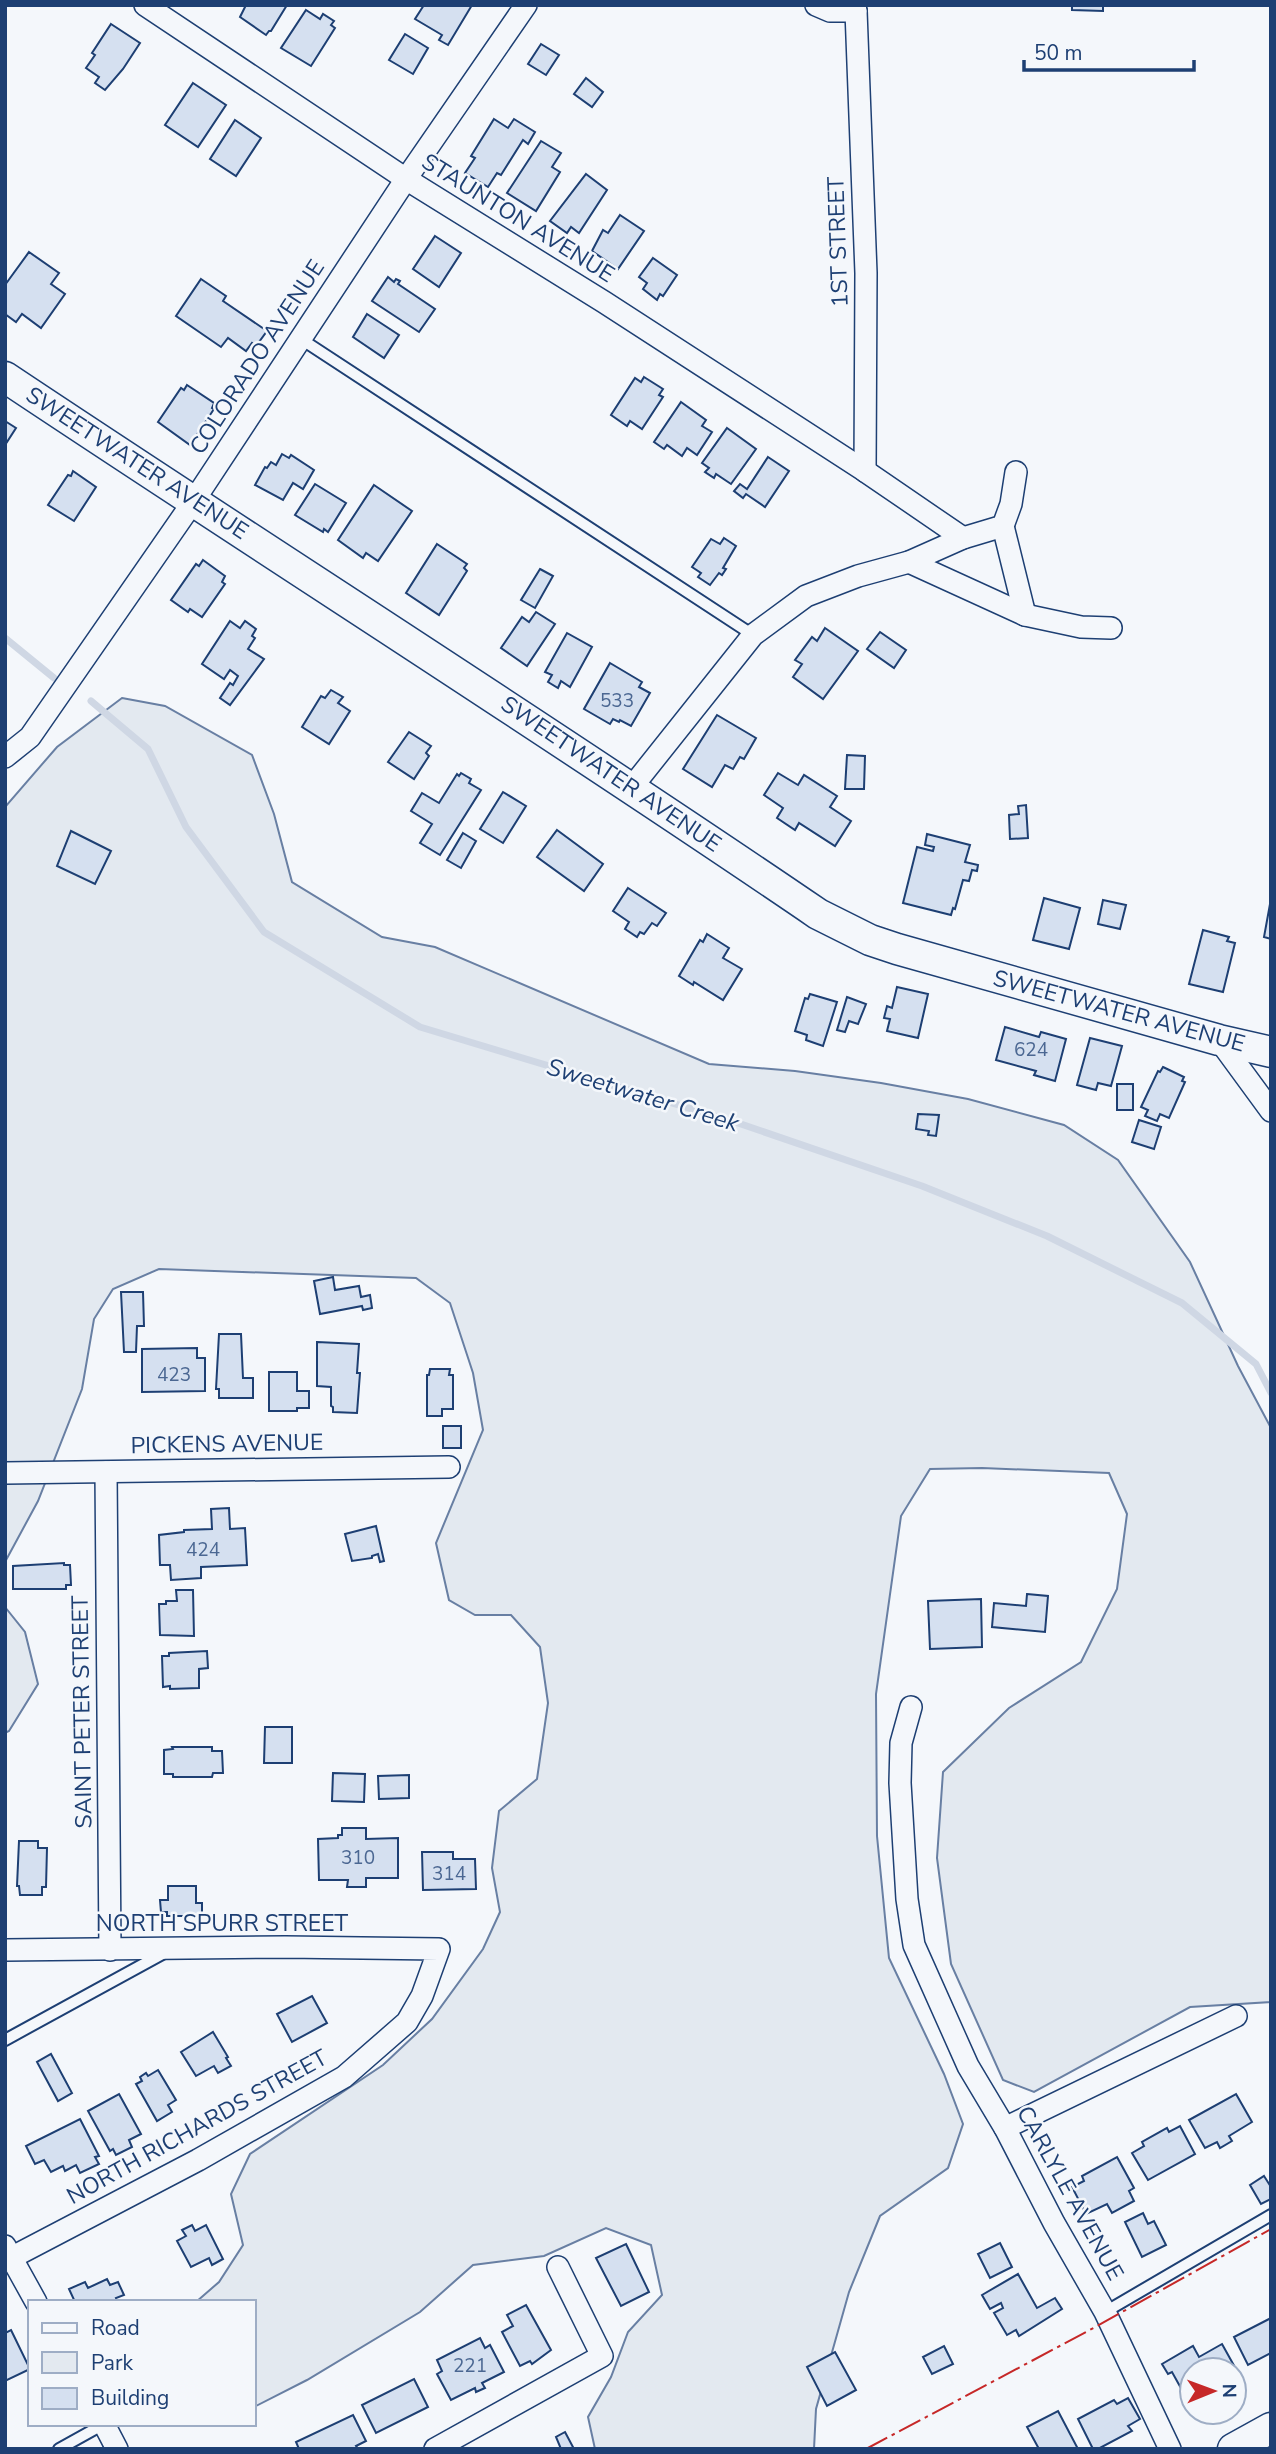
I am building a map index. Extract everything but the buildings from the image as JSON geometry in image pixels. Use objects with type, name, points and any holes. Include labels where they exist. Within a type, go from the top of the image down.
[{"type":"street","name":"STAUNTON AVENUE","points":[[145,5],[406,179],[593,295],[865,471],[963,538]]},
{"type":"street","name":"COLORADO AVENUE","points":[[5,757],[30,737],[193,502],[406,179],[526,5]]},
{"type":"street","points":[[816,5],[830,11],[858,8]]},
{"type":"street","name":"1ST STREET","points":[[858,8],[866,273],[865,471]]},
{"type":"street","name":"SWEETWATER AVENUE","points":[[5,377],[632,787],[818,914],[870,940],[897,949],[1219,1040],[1271,1052]]},
{"type":"street","points":[[1016,472],[1011,504],[1003,526],[1025,615]]},
{"type":"street","points":[[632,787],[753,635],[806,596],[858,576],[909,562],[963,538],[1003,526]]},
{"type":"street","points":[[909,562],[1025,615],[1082,628],[1111,628]]},
{"type":"street","points":[[1219,1040],[1271,1111]]},
{"type":"street","name":"PICKENS AVENUE","points":[[5,1473],[449,1467]]},
{"type":"street","name":"SAINT PETER STREET","points":[[106,1472],[110,1950]]},
{"type":"street","name":"CARLYLE AVENUE","points":[[911,1707],[901,1743],[900,1783],[907,1899],[914,1945],[968,2066],[1005,2128],[1105,2312],[1170,2449]]},
{"type":"street","name":"NORTH SPURR STREET","points":[[5,1950],[285,1947],[439,1949]]},
{"type":"street","name":"NORTH RICHARDS STREET","points":[[7,2255],[198,2160],[344,2077],[407,2022],[422,1996],[439,1949]]},
{"type":"street","points":[[1005,2128],[1236,2016]]},
{"type":"street","points":[[7,2255],[35,2300]]},
{"type":"street","points":[[435,2449],[602,2356],[558,2267]]},
{"type":"street","points":[[105,2426],[117,2449]]},
{"type":"street","points":[[1233,2449],[1271,2428]]},
{"type":"lane","points":[[301,338],[753,635]]},
{"type":"lane","points":[[5,2040],[170,1950]]},
{"type":"lane","points":[[1105,2312],[1271,2215]]},
{"type":"lane","points":[[59,2449],[100,2426]]},
{"type":"green space","points":[[122,698],[165,706],[252,755],[274,814],[292,882],[382,937],[435,947],[709,1064],[795,1071],[881,1083],[968,1099],[1064,1125],[1118,1160],[1190,1262],[1238,1366],[1271,1428],[1271,2002],[1190,2007],[1034,2092],[1003,2080],[951,1964],[937,1858],[943,1772],[1009,1708],[1081,1662],[1117,1589],[1127,1514],[1109,1473],[982,1468],[930,1469],[901,1516],[876,1694],[877,1836],[889,1958],[944,2074],[963,2124],[948,2168],[880,2216],[849,2292],[816,2409],[814,2449],[595,2449],[588,2417],[611,2377],[628,2332],[662,2295],[651,2245],[606,2228],[544,2256],[473,2265],[420,2312],[307,2380],[256,2406],[256,2300],[198,2300],[219,2282],[243,2245],[231,2194],[250,2154],[383,2065],[432,2019],[483,1949],[500,1912],[492,1868],[499,1811],[537,1779],[548,1703],[540,1647],[511,1615],[475,1615],[449,1600],[436,1543],[483,1430],[473,1373],[450,1303],[416,1278],[159,1269],[113,1289],[94,1319],[82,1389],[38,1501],[5,1562],[5,807],[57,747]]},
{"type":"green space","points":[[5,1607],[25,1632],[38,1684],[9,1731],[5,1733]]},
{"type":"waterway","name":"Sweetwater Creek","points":[[5,638],[54,678]]},
{"type":"waterway","name":"Sweetwater Creek","points":[[91,701],[148,749],[186,827],[264,932],[420,1027],[735,1122],[922,1186],[1047,1236],[1182,1303],[1256,1364],[1271,1393]]},
{"type":"power","points":[[866,2449],[1088,2331],[1271,2229]]}]
